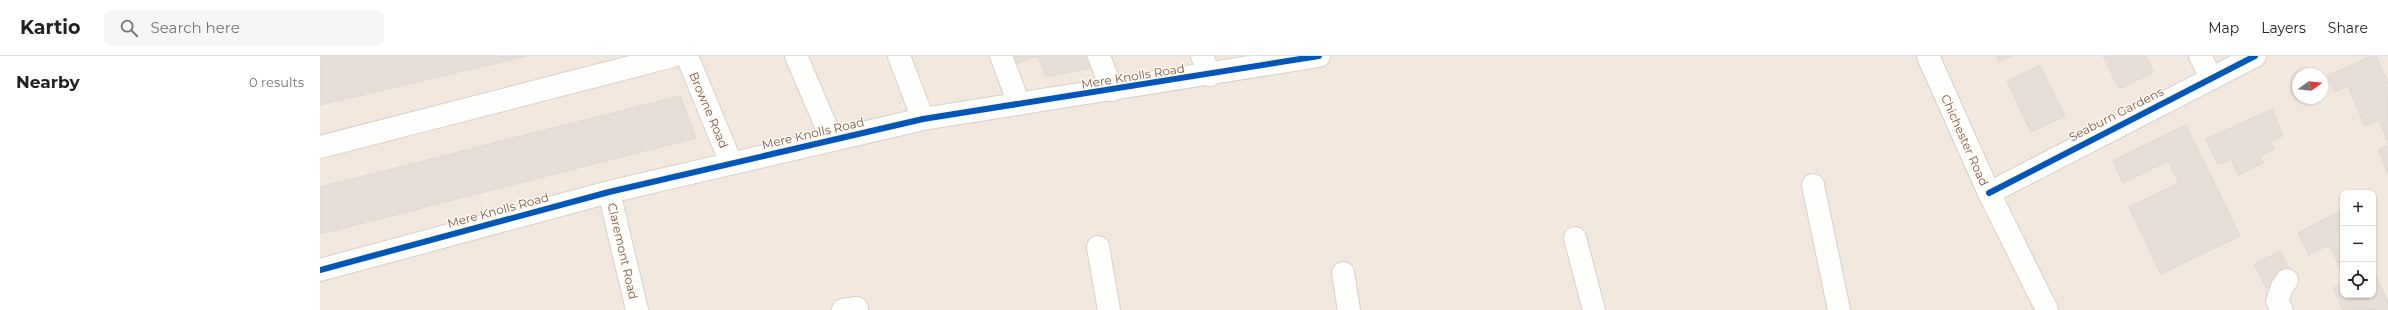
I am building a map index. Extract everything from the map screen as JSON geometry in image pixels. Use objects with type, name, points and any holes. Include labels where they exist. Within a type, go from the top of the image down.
[{"type":"street","points":[[320,147],[673,56]]},
{"type":"street","name":"Browne Road","points":[[686,56],[731,163]]},
{"type":"street","points":[[796,56],[832,140]]},
{"type":"street","points":[[899,56],[923,119]]},
{"type":"street","points":[[1001,56],[1020,104]]},
{"type":"street","points":[[1099,56],[1112,90]]},
{"type":"street","name":"Chichester Road","points":[[1928,56],[1988,193],[2048,310]]},
{"type":"street","points":[[2200,56],[2211,77]]},
{"type":"street","name":"Seaburn Gardens","points":[[1988,193],[2211,77],[2255,56]]},
{"type":"street","name":"Mere Knolls Road","points":[[320,270],[609,192],[923,119],[1112,90],[1206,65],[1311,57]]},
{"type":"street","points":[[1812,185],[1839,310]]},
{"type":"street","name":"Claremont Road","points":[[609,192],[637,310]]},
{"type":"street","points":[[1575,238],[1594,310]]},
{"type":"street","points":[[1098,247],[1109,310]]},
{"type":"street","points":[[1343,273],[1349,310]]},
{"type":"street","points":[[2282,310],[2277,301],[2282,287],[2287,280]]},
{"type":"shaded area","points":[[320,56],[2388,56],[2388,310],[320,310]]},
{"type":"building","points":[[320,56],[527,56],[320,105]]},
{"type":"building","points":[[1013,56],[1038,56],[1015,64]]},
{"type":"building","points":[[1038,56],[1085,56],[1090,68],[1046,77]]},
{"type":"building","points":[[1996,56],[2012,56],[1999,62]]},
{"type":"building","points":[[2103,56],[2146,56],[2154,72],[2119,89]]},
{"type":"building","points":[[2372,56],[2376,56],[2388,84],[2387,140],[2379,120],[2365,126],[2348,86],[2334,92],[2328,76]]},
{"type":"building","points":[[2040,65],[2065,116],[2031,132],[2007,81]]},
{"type":"building","points":[[680,96],[696,138],[320,234],[320,187]]},
{"type":"building","points":[[2272,109],[2283,136],[2271,142],[2274,149],[2260,156],[2263,163],[2238,175],[2231,159],[2218,165],[2206,139]]},
{"type":"building","points":[[2186,125],[2240,236],[2161,274],[2129,207],[2179,183],[2168,161],[2123,183],[2113,161]]},
{"type":"building","points":[[2388,145],[2388,174],[2378,150]]},
{"type":"building","points":[[2340,212],[2340,267],[2329,245],[2309,255],[2298,233]]},
{"type":"building","points":[[2280,251],[2292,275],[2266,288],[2254,264]]},
{"type":"building","points":[[2376,276],[2388,302],[2388,309],[2343,310],[2333,288],[2340,285],[2340,298],[2376,298]]},
{"type":"cycle path","points":[[320,270],[609,192],[923,119],[1319,56]]},
{"type":"cycle path","points":[[1989,193],[2255,56]]}]
